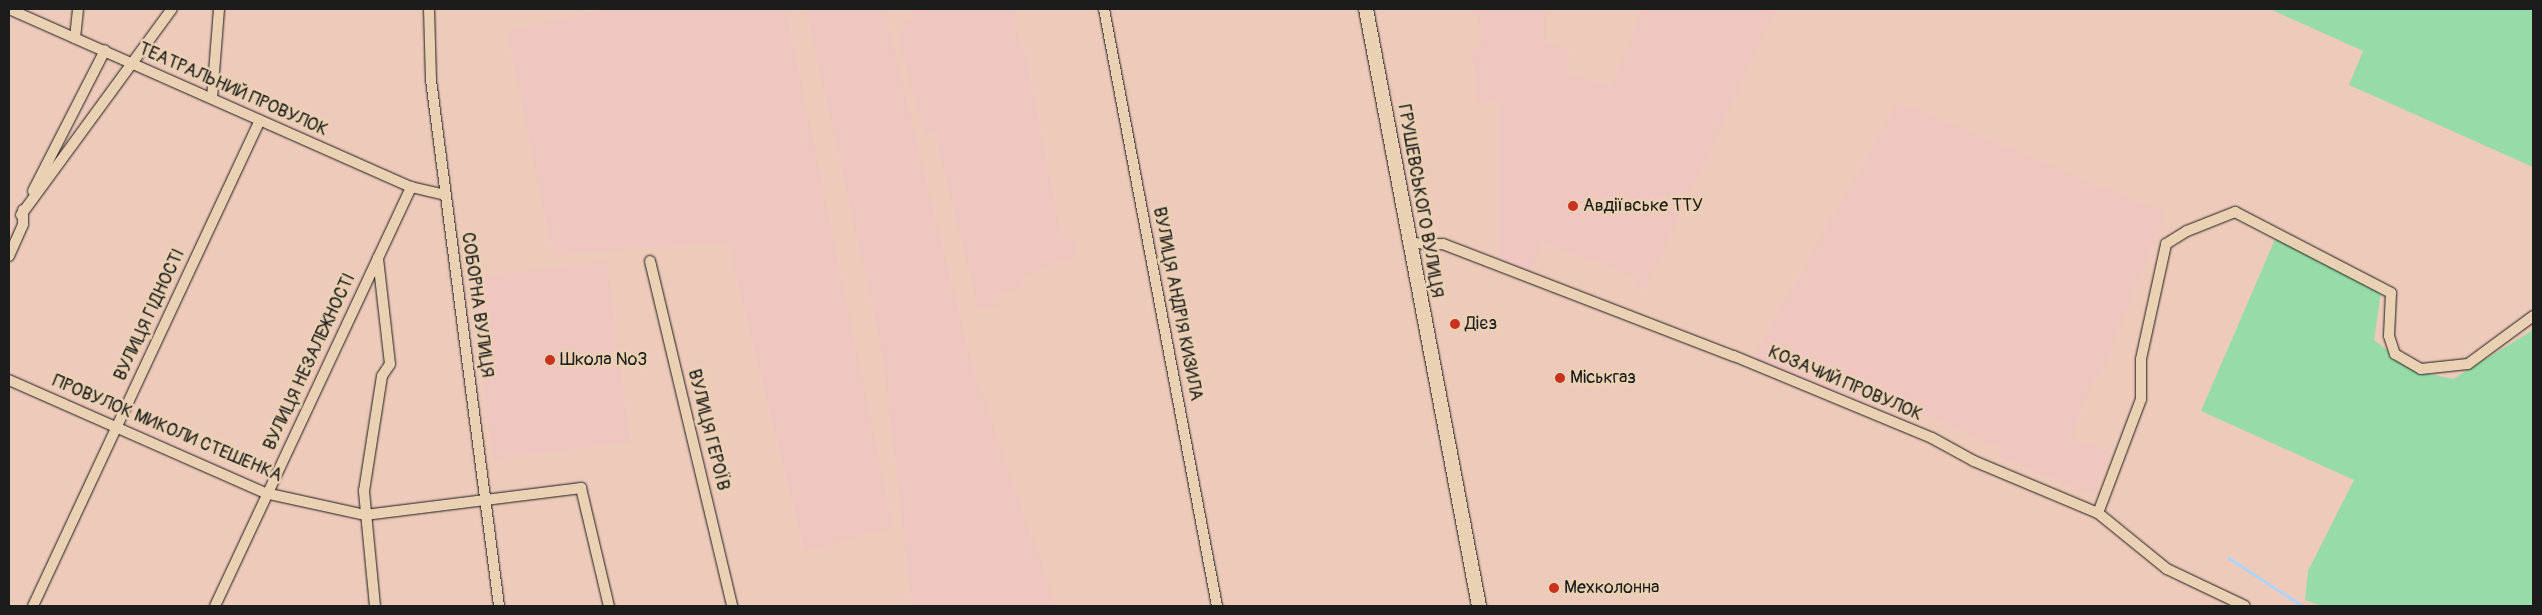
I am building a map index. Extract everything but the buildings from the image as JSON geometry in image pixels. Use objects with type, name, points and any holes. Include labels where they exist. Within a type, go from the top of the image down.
[{"type":"street","points":[[76,38],[78,9]]},
{"type":"street","points":[[21,214],[135,63],[172,9]]},
{"type":"street","points":[[212,98],[219,9]]},
{"type":"street","name":"СОБОРНА ВУЛИЦЯ","points":[[429,9],[431,80],[499,606]]},
{"type":"street","name":"ВУЛИЦЯ АНДРІЯ КИЗИЛА","points":[[1104,9],[1217,606]]},
{"type":"street","name":"ГРУШЕВСЬКОГО ВУЛИЦЯ","points":[[1366,9],[1408,243],[1479,606]]},
{"type":"street","name":"ТЕАТРАЛЬНИЙ ПРОВУЛОК","points":[[11,13],[135,63],[411,187],[446,195]]},
{"type":"street","points":[[9,256],[23,224],[21,214],[105,50]]},
{"type":"street","name":"ВУЛИЦЯ ГІДНОСТІ","points":[[33,606],[116,424],[260,120]]},
{"type":"street","name":"ВУЛИЦЯ НЕЗАЛЕЖНОСТІ","points":[[215,606],[265,493],[411,187]]},
{"type":"street","points":[[2098,513],[2141,399],[2141,359],[2166,244],[2186,231],[2235,212],[2391,293],[2389,336],[2395,354],[2421,369],[2468,364],[2533,316]]},
{"type":"street","name":"КОЗАЧИЙ ПРОВУЛОК","points":[[1408,243],[1443,244],[1734,356],[2098,513],[2167,569],[2246,606]]},
{"type":"street","points":[[375,606],[364,492],[382,376],[390,364],[378,257]]},
{"type":"street","name":"ВУЛИЦЯ ГЕРОЇВ","points":[[650,261],[732,606]]},
{"type":"street","name":"ПРОВУЛОК МИКОЛИ СТЕШЕНКА","points":[[9,380],[116,424],[265,493],[365,515],[581,488],[609,606]]},
{"type":"shaded area","points":[[606,9],[786,9],[893,527],[805,551],[728,242],[553,255],[507,31]]},
{"type":"shaded area","points":[[806,9],[884,9],[973,369],[1056,606],[912,606],[882,351]]},
{"type":"shaded area","points":[[914,9],[1013,9],[1021,50],[1025,50],[1061,234],[1075,245],[1078,254],[1025,277],[1019,288],[997,293],[1000,305],[979,310],[934,131],[927,133],[922,127],[897,34],[904,32],[902,22],[915,19]]},
{"type":"shaded area","points":[[1477,9],[1545,9],[1546,42],[1569,49],[1568,76],[1611,86],[1643,9],[1776,9],[1644,292],[1633,277],[1542,243],[1529,271],[1499,259],[1499,102],[1478,103],[1472,48],[1482,47]]},
{"type":"shaded area","points":[[1898,102],[2165,213],[2105,366],[2091,384],[2072,437],[2111,452],[2094,494],[1999,457],[2000,448],[1901,402],[1896,413],[1752,359]]},
{"type":"shaded area","name":"Школа №3","points":[[607,261],[630,442],[493,459],[470,278]]},
{"type":"green space","points":[[2270,9],[2533,9],[2533,167],[2349,85],[2363,51]]},
{"type":"green space","points":[[2276,237],[2381,292],[2374,340],[2412,370],[2453,379],[2533,330],[2533,606],[2322,606],[2305,600],[2308,571],[2354,480],[2201,411]]},
{"type":"waterway","points":[[2229,558],[2303,606]]},
{"type":"place","name":"Авдіївське ТТУ","points":[[1573,206]]},
{"type":"place","name":"Дієз","points":[[1455,324]]},
{"type":"place","name":"Школа №3","points":[[550,360]]},
{"type":"place","name":"Міськгаз","points":[[1560,378]]},
{"type":"place","name":"Мехколонна","points":[[1554,588]]}]
